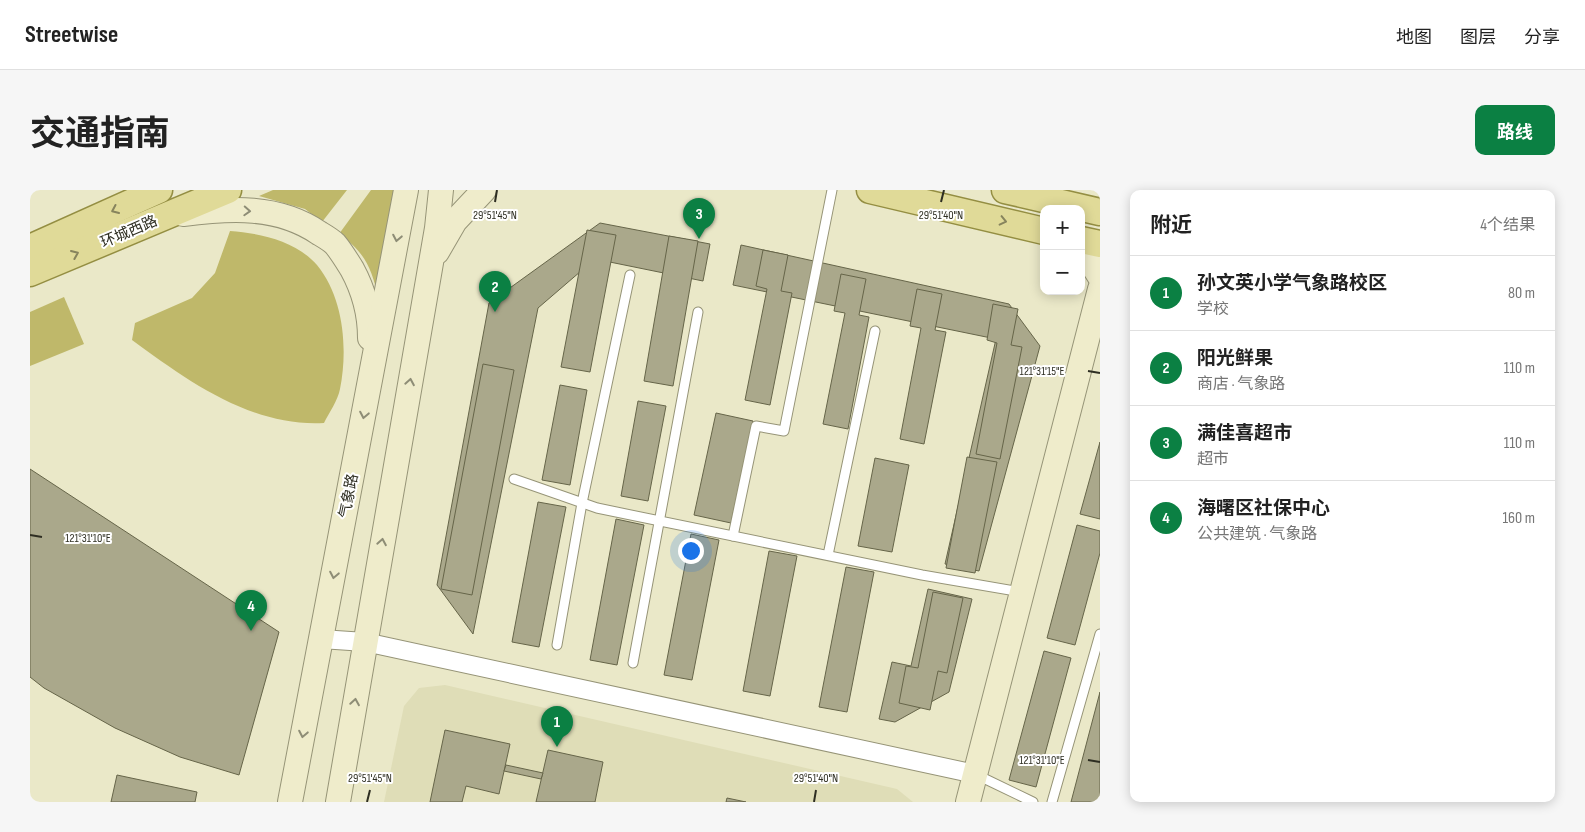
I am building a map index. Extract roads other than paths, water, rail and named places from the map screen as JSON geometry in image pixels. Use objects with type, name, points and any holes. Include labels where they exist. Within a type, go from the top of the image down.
[{"type":"main road","name":"环城西路","points":[[30,248],[159,190]]},
{"type":"main road","name":"环城西路","points":[[30,273],[228,190]]},
{"type":"main road","points":[[870,190],[1040,230]]},
{"type":"main road","points":[[1005,190],[1064,201],[1100,212]]},
{"type":"main road","points":[[1085,241],[1100,244]]},
{"type":"street","name":"气象路","points":[[290,802],[406,190]]},
{"type":"street","points":[[338,802],[441,190]]},
{"type":"street","points":[[430,264],[455,221],[484,190]]},
{"type":"street","points":[[164,217],[220,210],[278,214],[305,223],[334,243],[362,287],[370,320],[370,385]]},
{"type":"street","points":[[1083,250],[1100,277]]},
{"type":"street","points":[[968,802],[1100,289]]},
{"type":"street","points":[[321,639],[364,642],[975,774]]},
{"type":"lane","points":[[733,536],[756,426],[784,431],[832,190]]},
{"type":"lane","points":[[557,645],[582,503],[630,275]]},
{"type":"lane","points":[[633,663],[698,312]]},
{"type":"lane","points":[[828,555],[876,331]]},
{"type":"lane","points":[[514,479],[582,503],[660,521],[1022,592]]},
{"type":"lane","points":[[1052,802],[1100,634]]},
{"type":"lane","points":[[975,774],[1033,802]]},
{"type":"place","name":"满佳喜超市","points":[[699,239]]},
{"type":"place","name":"阳光鲜果","points":[[495,312]]},
{"type":"place","name":"海曙区社保中心","points":[[251,631]]},
{"type":"place","name":"孙文英小学气象路校区","points":[[557,747]]}]
